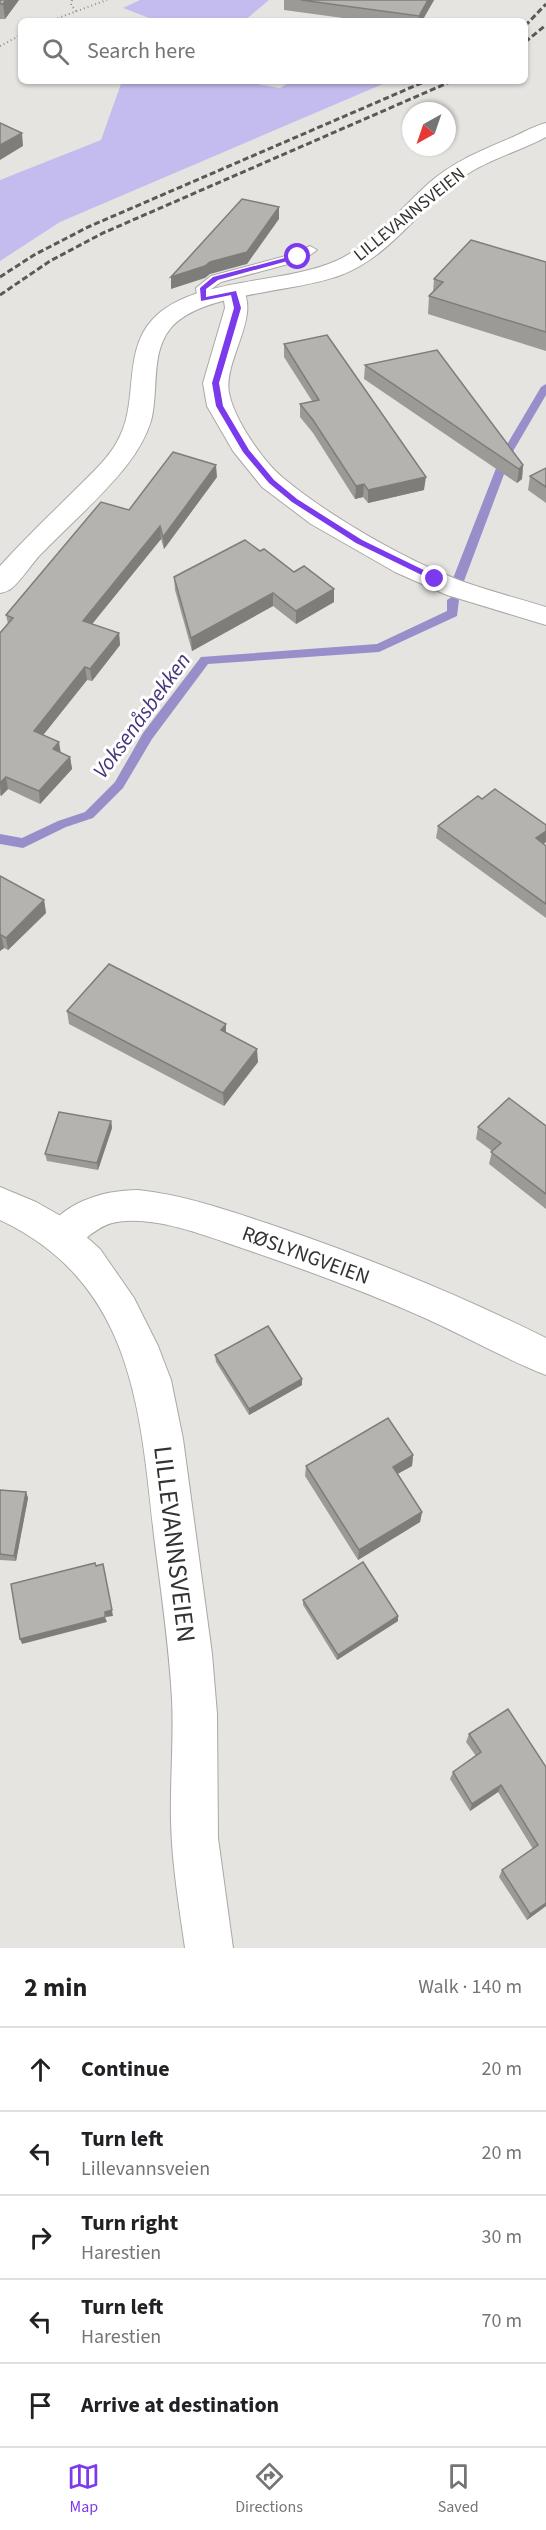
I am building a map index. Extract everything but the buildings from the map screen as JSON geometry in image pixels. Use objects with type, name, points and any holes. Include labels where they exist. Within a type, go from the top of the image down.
[{"type":"street","name":"LILLEVANNSVEIEN","points":[[0,584],[30,549],[122,455],[140,422],[143,367],[154,334],[171,314],[203,300],[327,272],[346,264],[363,255],[454,173],[546,129]]},
{"type":"street","points":[[234,292],[237,308],[215,383],[219,406],[246,451],[271,482],[320,518],[405,566],[457,589],[546,616]]},
{"type":"street","name":"LILLEVANNSVEIEN","points":[[0,1203],[31,1217],[62,1237],[102,1282],[125,1319],[146,1363],[158,1408],[194,1699],[194,1823],[198,1886],[209,1948]]},
{"type":"street","name":"RØSLYNGVEIEN","points":[[62,1237],[78,1223],[99,1210],[122,1206],[164,1210],[213,1222],[325,1260],[413,1294],[486,1326],[546,1357]]},
{"type":"lane","points":[[203,300],[203,288],[216,279],[298,257],[310,250]]},
{"type":"path","points":[[72,0],[71,5],[76,11]]},
{"type":"path","points":[[58,18],[107,0]]},
{"type":"path","points":[[0,46],[18,37]]},
{"type":"shaded area","points":[[140,0],[269,0],[248,18],[149,18],[123,8]]},
{"type":"shaded area","points":[[121,84],[257,84],[280,88],[286,84],[383,84],[60,222],[0,261],[0,180],[101,140]]},
{"type":"waterway","name":"Voksenåsbekken","points":[[458,581],[507,453],[546,387]]},
{"type":"waterway","name":"Voksenåsbekken","points":[[0,839],[23,843],[62,824],[89,815],[119,785],[147,736],[205,660],[379,648],[453,613],[453,600]]},
{"type":"railway","points":[[528,23],[546,4]]},
{"type":"railway","points":[[528,40],[546,25]]},
{"type":"railway","points":[[0,277],[34,255],[88,227],[419,84]]},
{"type":"railway","points":[[0,295],[50,261],[103,233],[445,84]]},
{"type":"route","points":[[298,257],[216,279],[203,288],[203,300],[234,292],[237,308],[215,383],[219,406],[246,451],[271,482],[320,518],[359,542],[435,579]]}]
